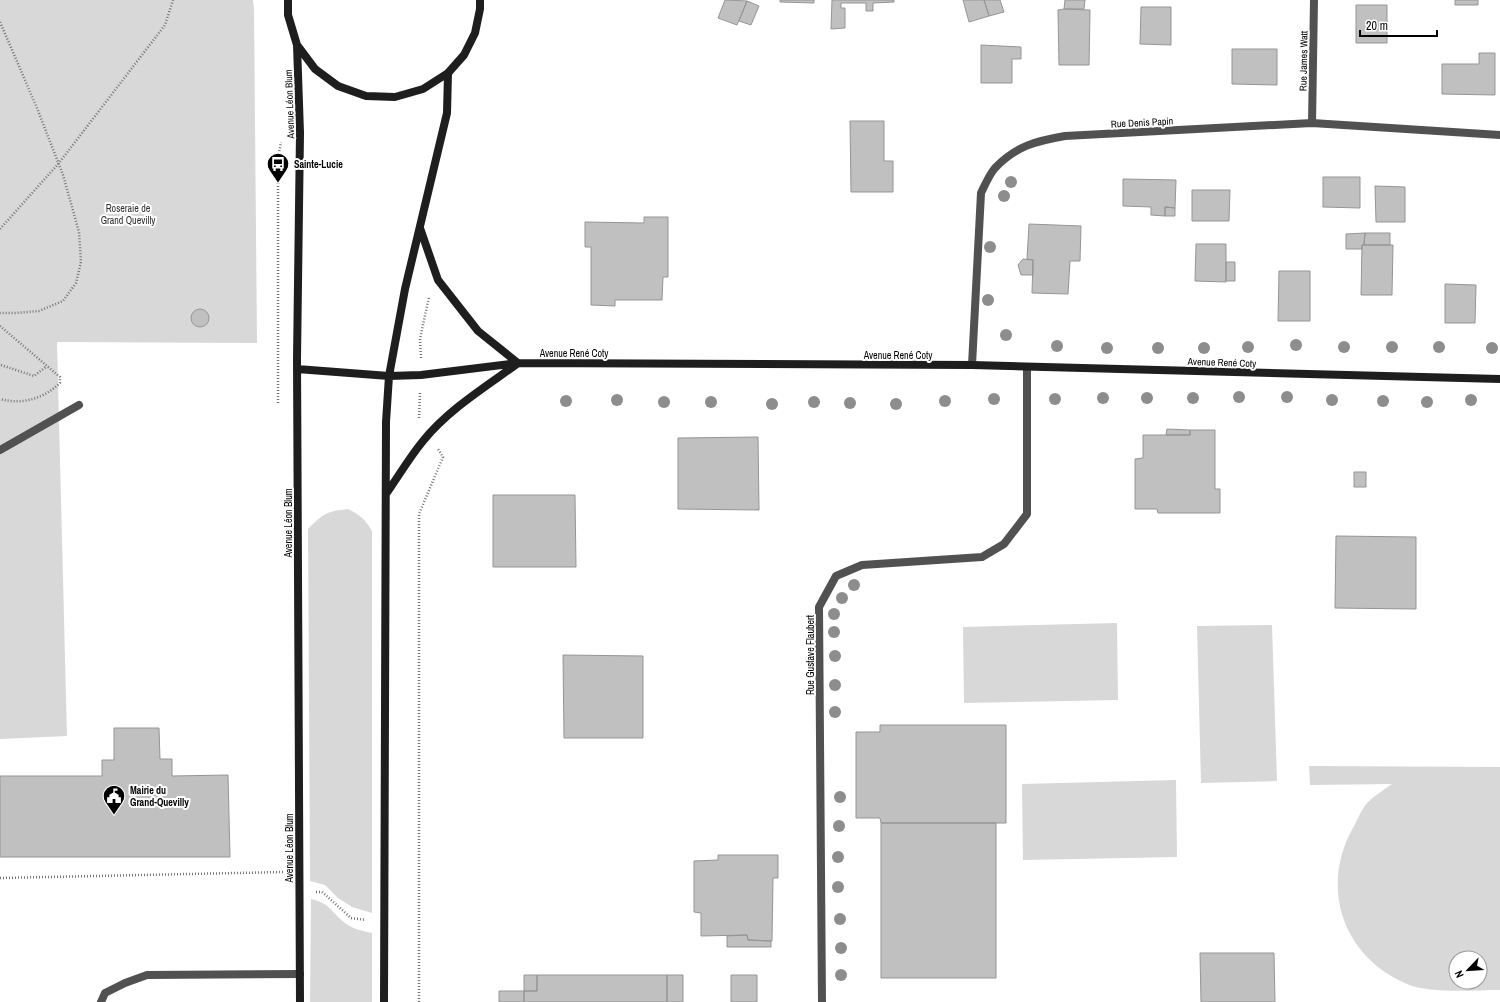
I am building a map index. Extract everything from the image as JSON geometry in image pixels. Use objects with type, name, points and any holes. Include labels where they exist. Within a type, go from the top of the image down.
[{"type":"street","points":[[288,0],[288,15],[297,45],[315,69],[338,86],[366,96],[395,97],[423,89],[448,73],[464,55],[475,33],[480,9],[480,0]]},
{"type":"street","name":"Rue James Watt","points":[[1312,123],[1314,0]]},
{"type":"street","name":"Avenue Léon Blum","points":[[297,45],[300,133],[298,369],[300,1002]]},
{"type":"street","points":[[384,1002],[386,422],[388,376],[405,289],[447,113],[448,73]]},
{"type":"street","name":"Rue Denis Papin","points":[[972,365],[981,193],[995,169],[1012,153],[1035,141],[1065,136],[1312,123],[1500,135]]},
{"type":"street","points":[[386,494],[423,441],[429,435],[460,406],[518,363],[478,332],[438,280],[420,227]]},
{"type":"street","name":"Avenue René Coty","points":[[298,369],[388,376],[421,375],[518,363],[972,365],[1500,379]]},
{"type":"street","name":"Rue Gustave Flaubert","points":[[822,1002],[819,607],[836,576],[862,565],[982,557],[1004,544],[1027,514],[1027,367]]},
{"type":"street","points":[[0,450],[79,405]]},
{"type":"street","points":[[101,1002],[105,993],[125,983],[147,975],[300,974]]},
{"type":"path","points":[[0,229],[59,163],[165,25],[173,0]]},
{"type":"path","points":[[0,22],[59,163],[79,232],[81,262],[76,283],[63,301],[39,311],[0,313]]},
{"type":"path","points":[[419,1002],[419,514],[443,457],[419,419],[421,375],[420,339],[431,288],[438,280]]},
{"type":"path","points":[[0,326],[60,377],[60,383],[54,389],[34,399],[18,402],[0,398]]},
{"type":"path","points":[[1,365],[34,376],[47,366]]},
{"type":"path","points":[[0,878],[283,872]]},
{"type":"path","points":[[299,891],[322,892],[351,918],[385,921]]},
{"type":"green space","name":"Roseraie de Grand Quevilly","points":[[0,0],[253,0],[254,9],[257,343],[57,342],[67,736],[0,739]]},
{"type":"green space","points":[[348,509],[362,518],[372,531],[372,913],[352,907],[338,898],[325,885],[310,881],[308,529],[330,512]]},
{"type":"green space","points":[[1117,623],[1118,700],[964,703],[963,627]]},
{"type":"green space","points":[[1272,625],[1277,781],[1201,783],[1197,626]]},
{"type":"green space","points":[[1309,766],[1500,767],[1500,990],[1452,991],[1428,989],[1407,984],[1385,972],[1366,956],[1352,938],[1343,917],[1338,895],[1338,872],[1344,849],[1364,807],[1374,797],[1392,784],[1310,785]]},
{"type":"green space","points":[[1176,780],[1177,857],[1023,860],[1022,784]]},
{"type":"green space","points":[[311,899],[326,905],[340,919],[351,927],[372,933],[372,1002],[310,1002]]},
{"type":"building","points":[[725,0],[747,1],[737,25],[718,18]]},
{"type":"building","points":[[780,0],[814,0],[814,3],[780,2]]},
{"type":"building","points":[[832,0],[894,0],[894,2],[873,3],[873,11],[866,11],[866,3],[841,3],[841,8],[845,8],[845,28],[831,29]]},
{"type":"building","points":[[963,0],[984,0],[989,16],[969,22]]},
{"type":"building","points":[[984,0],[1000,0],[1004,12],[989,16]]},
{"type":"building","points":[[1065,0],[1085,0],[1084,9],[1064,9]]},
{"type":"building","points":[[1455,0],[1478,0],[1478,5],[1455,5]]},
{"type":"building","points":[[747,1],[759,6],[751,25],[739,21]]},
{"type":"building","points":[[1356,5],[1387,5],[1387,43],[1356,43]]},
{"type":"building","points":[[1141,7],[1171,7],[1171,45],[1140,44]]},
{"type":"building","points":[[1058,10],[1090,10],[1089,65],[1059,65]]},
{"type":"building","points":[[981,45],[1021,47],[1021,59],[1012,59],[1012,83],[981,83]]},
{"type":"building","points":[[1232,49],[1277,49],[1277,85],[1232,84]]},
{"type":"building","points":[[1479,53],[1495,53],[1495,95],[1442,94],[1442,64],[1479,64]]},
{"type":"building","points":[[850,121],[884,121],[884,161],[893,161],[893,192],[851,192]]},
{"type":"building","points":[[1323,177],[1360,177],[1360,208],[1323,207]]},
{"type":"building","points":[[1123,179],[1176,180],[1175,208],[1165,207],[1165,216],[1151,215],[1151,207],[1123,206]]},
{"type":"building","points":[[1375,186],[1405,187],[1405,222],[1376,222]]},
{"type":"building","points":[[1192,190],[1230,190],[1229,221],[1192,221]]},
{"type":"building","points":[[1165,207],[1175,208],[1175,216],[1165,216]]},
{"type":"building","points":[[644,217],[668,217],[668,277],[663,277],[662,300],[615,300],[615,306],[591,305],[591,247],[585,247],[585,222],[644,223]]},
{"type":"building","points":[[1029,224],[1081,226],[1080,261],[1070,261],[1068,294],[1032,293],[1033,260],[1027,259]]},
{"type":"building","points":[[1365,233],[1390,233],[1390,245],[1364,245]]},
{"type":"building","points":[[1365,233],[1364,245],[1362,245],[1362,249],[1346,249],[1346,234]]},
{"type":"building","points":[[1196,244],[1226,244],[1226,282],[1195,281]]},
{"type":"building","points":[[1362,245],[1393,245],[1392,295],[1361,295]]},
{"type":"building","points":[[1023,259],[1033,260],[1033,275],[1021,275],[1018,265]]},
{"type":"building","points":[[1226,262],[1235,262],[1235,281],[1226,281]]},
{"type":"building","points":[[1279,271],[1310,271],[1310,321],[1278,321]]},
{"type":"building","points":[[1445,284],[1476,285],[1475,323],[1445,323]]},
{"type":"building","points":[[200,309],[206,312],[209,318],[206,324],[200,327],[194,324],[191,318],[194,312]]},
{"type":"building","points":[[1167,429],[1190,430],[1190,435],[1166,435]]},
{"type":"building","points":[[1190,430],[1215,430],[1215,489],[1220,489],[1220,513],[1158,513],[1157,509],[1135,509],[1135,459],[1143,458],[1143,435],[1190,435]]},
{"type":"building","points":[[758,437],[759,510],[678,509],[678,438]]},
{"type":"building","points":[[1354,472],[1366,472],[1366,487],[1354,487]]},
{"type":"building","points":[[493,495],[575,495],[576,567],[493,567]]},
{"type":"building","points":[[1336,536],[1416,537],[1416,609],[1335,608]]},
{"type":"building","points":[[563,655],[643,656],[643,738],[564,738]]},
{"type":"building","points":[[880,725],[1006,725],[1006,823],[881,823],[880,818],[856,818],[856,732],[880,732]]},
{"type":"building","name":"Mairie du Grand-Quevilly","points":[[114,728],[159,728],[160,759],[172,759],[172,776],[228,775],[230,857],[0,857],[0,776],[102,776],[102,760],[114,760]]},
{"type":"building","points":[[881,823],[996,823],[996,978],[881,978]]},
{"type":"building","points":[[718,855],[778,855],[778,878],[773,878],[772,941],[748,940],[747,935],[701,936],[701,913],[694,912],[694,861],[718,860]]},
{"type":"building","points":[[747,935],[748,940],[771,941],[771,947],[727,947],[727,936]]},
{"type":"building","points":[[1200,953],[1274,953],[1275,1002],[1201,1002]]},
{"type":"building","points":[[524,975],[537,975],[537,991],[524,991]]},
{"type":"building","points":[[537,975],[667,975],[667,1002],[524,1002],[524,991],[537,991]]},
{"type":"building","points":[[667,975],[683,975],[683,1002],[667,1002]]},
{"type":"building","points":[[731,975],[757,975],[757,1002],[731,1002]]},
{"type":"building","points":[[499,991],[524,991],[524,1002],[499,1002]]},
{"type":"place","name":"Sainte-Lucie","points":[[278,184]]},
{"type":"place","name":"Mairie du Grand-Quevilly","points":[[114,816]]}]
